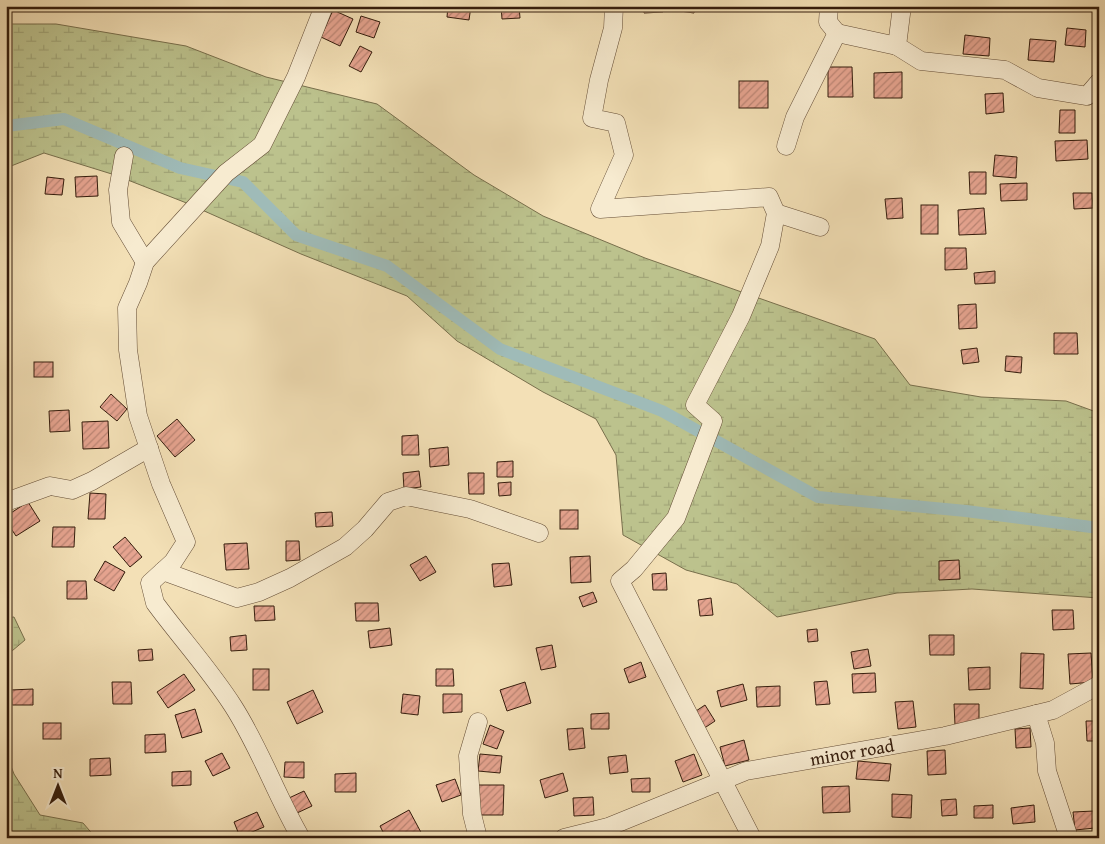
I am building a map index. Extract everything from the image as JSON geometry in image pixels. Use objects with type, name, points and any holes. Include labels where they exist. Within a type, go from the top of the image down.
[{"type":"street","points":[[301,838],[285,812],[260,752],[232,705],[155,603],[150,583],[173,562],[186,542],[138,416],[128,350],[126,308],[138,283],[145,262],[222,177],[262,145],[296,77],[324,6]]},
{"type":"street","points":[[614,6],[614,28],[599,80],[592,118],[616,122],[624,155],[600,209],[769,197],[776,213],[770,246],[741,316],[695,405],[709,432],[676,518],[634,570],[620,581],[752,838]]},
{"type":"street","points":[[829,6],[828,22],[836,33],[897,46],[921,61],[1005,70],[1038,88],[1087,96],[1099,82]]},
{"type":"street","points":[[897,46],[902,6]]},
{"type":"street","points":[[786,146],[795,117],[836,33]]},
{"type":"street","points":[[124,156],[118,190],[121,222],[145,262]]},
{"type":"street","points":[[776,213],[820,227]]},
{"type":"street","points":[[6,502],[50,486],[72,490],[92,481],[149,448]]},
{"type":"street","points":[[163,571],[237,598],[259,592],[290,578],[344,547],[365,529],[388,502],[406,496],[470,509],[538,533]]},
{"type":"street","name":"minor road","points":[[565,838],[608,827],[746,771],[945,736],[1053,710],[1099,685]]},
{"type":"street","points":[[1036,714],[1045,743],[1047,771],[1069,838]]},
{"type":"street","points":[[478,722],[468,756],[472,814],[478,838]]},
{"type":"green space","points":[[6,24],[56,24],[186,46],[266,77],[377,104],[474,175],[543,216],[645,258],[875,339],[910,385],[981,397],[1066,401],[1099,413],[1099,598],[972,589],[897,593],[777,617],[737,584],[686,570],[623,535],[616,455],[596,419],[543,392],[457,341],[407,296],[301,254],[184,202],[115,175],[44,153],[6,168]]},
{"type":"green space","points":[[14,617],[25,640],[6,656],[6,618]]},
{"type":"green space","points":[[6,753],[14,774],[40,815],[83,823],[96,838],[6,838]]},
{"type":"building","points":[[448,6],[471,6],[469,20],[447,17]]},
{"type":"building","points":[[501,6],[519,6],[520,18],[502,19]]},
{"type":"building","points":[[644,6],[663,6],[663,12],[644,13]]},
{"type":"building","points":[[674,6],[696,6],[694,13],[673,10]]},
{"type":"building","points":[[333,10],[353,19],[340,46],[321,37]]},
{"type":"building","points":[[361,16],[380,22],[374,38],[356,32]]},
{"type":"building","points":[[1067,28],[1086,30],[1085,47],[1065,45]]},
{"type":"building","points":[[965,35],[990,38],[989,56],[963,54]]},
{"type":"building","points":[[1030,39],[1056,41],[1054,62],[1028,60]]},
{"type":"building","points":[[360,46],[372,52],[361,72],[349,66]]},
{"type":"building","points":[[828,67],[852,67],[853,97],[828,97]]},
{"type":"building","points":[[902,72],[902,98],[874,98],[874,73]]},
{"type":"building","points":[[739,81],[768,81],[768,108],[739,108]]},
{"type":"building","points":[[1003,93],[1004,112],[986,114],[985,94]]},
{"type":"building","points":[[1060,110],[1075,110],[1075,133],[1059,133]]},
{"type":"building","points":[[1087,140],[1088,159],[1056,161],[1055,141]]},
{"type":"building","points":[[995,155],[1017,157],[1016,178],[993,176]]},
{"type":"building","points":[[969,172],[986,172],[986,194],[970,194]]},
{"type":"building","points":[[97,176],[98,196],[76,197],[75,177]]},
{"type":"building","points":[[47,177],[64,179],[62,195],[45,194]]},
{"type":"building","points":[[1027,183],[1027,200],[1001,201],[1000,184]]},
{"type":"building","points":[[1073,193],[1092,193],[1093,208],[1074,209]]},
{"type":"building","points":[[902,198],[903,218],[887,219],[885,199]]},
{"type":"building","points":[[921,205],[938,205],[938,234],[921,234]]},
{"type":"building","points":[[984,208],[986,234],[959,235],[958,210]]},
{"type":"building","points":[[945,248],[966,248],[967,269],[945,270]]},
{"type":"building","points":[[995,271],[995,283],[975,284],[974,273]]},
{"type":"building","points":[[976,304],[977,328],[959,329],[958,305]]},
{"type":"building","points":[[1054,333],[1077,333],[1078,354],[1054,354]]},
{"type":"building","points":[[977,348],[979,362],[963,364],[961,350]]},
{"type":"building","points":[[1006,356],[1022,357],[1021,373],[1005,371]]},
{"type":"building","points":[[34,362],[53,362],[53,377],[34,377]]},
{"type":"building","points":[[111,394],[127,409],[117,421],[100,407]]},
{"type":"building","points":[[69,410],[70,431],[50,432],[49,411]]},
{"type":"building","points":[[177,419],[195,440],[175,457],[157,436]]},
{"type":"building","points":[[108,421],[109,448],[83,449],[82,422]]},
{"type":"building","points":[[418,435],[419,455],[402,455],[402,436]]},
{"type":"building","points":[[448,447],[449,465],[430,467],[429,449]]},
{"type":"building","points":[[513,461],[513,477],[497,477],[497,462]]},
{"type":"building","points":[[419,471],[421,487],[404,489],[403,473]]},
{"type":"building","points":[[468,473],[484,473],[484,494],[469,494]]},
{"type":"building","points":[[511,482],[511,495],[499,496],[498,483]]},
{"type":"building","points":[[90,493],[106,494],[105,519],[88,519]]},
{"type":"building","points":[[28,502],[40,521],[16,536],[6,521],[6,516]]},
{"type":"building","points":[[560,510],[578,510],[578,529],[560,529]]},
{"type":"building","points":[[332,512],[333,526],[316,527],[315,513]]},
{"type":"building","points":[[53,527],[75,527],[74,547],[52,547]]},
{"type":"building","points":[[125,537],[142,557],[130,567],[113,547]]},
{"type":"building","points":[[286,541],[299,541],[300,560],[286,561]]},
{"type":"building","points":[[247,543],[249,569],[226,570],[224,544]]},
{"type":"building","points":[[426,556],[436,572],[420,581],[410,565]]},
{"type":"building","points":[[590,556],[591,582],[571,583],[570,557]]},
{"type":"building","points":[[959,560],[960,579],[939,580],[939,561]]},
{"type":"building","points":[[105,561],[125,572],[114,591],[94,580]]},
{"type":"building","points":[[509,563],[512,585],[494,587],[492,564]]},
{"type":"building","points":[[666,573],[667,590],[653,590],[652,574]]},
{"type":"building","points":[[67,581],[86,581],[87,599],[67,599]]},
{"type":"building","points":[[593,592],[597,602],[583,607],[579,597]]},
{"type":"building","points":[[711,598],[713,615],[700,616],[698,600]]},
{"type":"building","points":[[355,603],[378,603],[379,621],[356,621]]},
{"type":"building","points":[[254,606],[274,606],[275,620],[255,621]]},
{"type":"building","points":[[1052,610],[1073,610],[1074,629],[1053,630]]},
{"type":"building","points":[[390,628],[392,645],[370,648],[368,631]]},
{"type":"building","points":[[817,629],[818,641],[808,642],[807,630]]},
{"type":"building","points":[[246,635],[247,650],[231,651],[230,637]]},
{"type":"building","points":[[929,635],[954,635],[954,655],[930,655]]},
{"type":"building","points":[[552,645],[556,667],[541,670],[536,648]]},
{"type":"building","points":[[152,649],[153,660],[139,661],[138,650]]},
{"type":"building","points":[[868,649],[871,666],[854,669],[851,652]]},
{"type":"building","points":[[1021,653],[1044,654],[1043,689],[1020,688]]},
{"type":"building","points":[[1091,653],[1093,682],[1070,684],[1068,654]]},
{"type":"building","points":[[641,662],[646,677],[629,683],[624,669]]},
{"type":"building","points":[[990,667],[990,689],[969,690],[968,668]]},
{"type":"building","points":[[253,669],[269,669],[269,690],[253,690]]},
{"type":"building","points":[[436,669],[453,669],[454,686],[436,686]]},
{"type":"building","points":[[875,673],[876,692],[853,693],[852,674]]},
{"type":"building","points":[[184,674],[195,690],[168,708],[157,692]]},
{"type":"building","points":[[827,681],[830,704],[816,705],[814,682]]},
{"type":"building","points":[[112,682],[131,682],[132,704],[113,704]]},
{"type":"building","points":[[525,682],[531,703],[507,711],[500,690]]},
{"type":"building","points":[[743,684],[747,700],[721,707],[717,691]]},
{"type":"building","points":[[780,686],[780,706],[757,707],[756,687]]},
{"type":"building","points":[[33,689],[33,705],[12,705],[11,690]]},
{"type":"building","points":[[313,690],[323,712],[297,724],[287,702]]},
{"type":"building","points":[[403,694],[420,696],[418,715],[401,713]]},
{"type":"building","points":[[443,694],[462,694],[462,712],[443,713]]},
{"type":"building","points":[[913,701],[916,727],[898,729],[895,702]]},
{"type":"building","points":[[954,704],[979,704],[979,725],[955,725]]},
{"type":"building","points":[[705,705],[715,721],[703,729],[693,713]]},
{"type":"building","points":[[195,709],[202,732],[182,738],[175,715]]},
{"type":"building","points":[[609,713],[609,729],[591,729],[591,714]]},
{"type":"building","points":[[1086,721],[1099,721],[1099,741],[1087,741]]},
{"type":"building","points":[[43,723],[61,723],[61,739],[43,739]]},
{"type":"building","points":[[490,725],[504,731],[497,749],[483,744]]},
{"type":"building","points":[[583,728],[585,748],[569,750],[567,729]]},
{"type":"building","points":[[1030,728],[1031,747],[1016,748],[1015,729]]},
{"type":"building","points":[[165,734],[166,752],[145,753],[145,735]]},
{"type":"building","points":[[744,740],[749,760],[725,766],[720,747]]},
{"type":"building","points":[[945,750],[946,774],[928,775],[927,751]]},
{"type":"building","points":[[222,753],[230,768],[213,776],[205,761]]},
{"type":"building","points":[[480,754],[502,756],[500,773],[478,771]]},
{"type":"building","points":[[694,754],[702,775],[683,782],[675,761]]},
{"type":"building","points":[[626,755],[628,772],[610,774],[608,757]]},
{"type":"building","points":[[110,758],[111,775],[90,776],[90,759]]},
{"type":"building","points":[[858,761],[891,764],[889,781],[856,779]]},
{"type":"building","points":[[285,762],[304,762],[304,778],[284,777]]},
{"type":"building","points":[[191,771],[191,785],[172,786],[172,772]]},
{"type":"building","points":[[356,773],[356,792],[335,792],[335,774]]},
{"type":"building","points":[[563,773],[568,791],[545,798],[540,780]]},
{"type":"building","points":[[650,778],[650,792],[632,792],[631,779]]},
{"type":"building","points":[[455,779],[461,795],[442,802],[436,785]]},
{"type":"building","points":[[476,785],[504,785],[503,815],[476,815]]},
{"type":"building","points":[[849,786],[850,812],[823,813],[822,787]]},
{"type":"building","points":[[304,791],[312,806],[297,813],[289,798]]},
{"type":"building","points":[[892,794],[912,795],[911,818],[892,817]]},
{"type":"building","points":[[593,797],[594,815],[574,816],[573,798]]},
{"type":"building","points":[[956,799],[957,815],[942,816],[941,800]]},
{"type":"building","points":[[993,805],[993,818],[974,818],[974,806]]},
{"type":"building","points":[[1034,805],[1035,822],[1013,824],[1011,808]]},
{"type":"building","points":[[409,810],[424,838],[386,838],[380,826]]},
{"type":"building","points":[[1094,811],[1095,828],[1075,830],[1073,812]]},
{"type":"building","points":[[257,812],[264,827],[240,837],[234,822]]},
{"type":"waterway","points":[[6,126],[64,119],[180,168],[243,182],[296,235],[387,266],[500,349],[662,411],[818,497],[966,511],[1099,528]]}]
